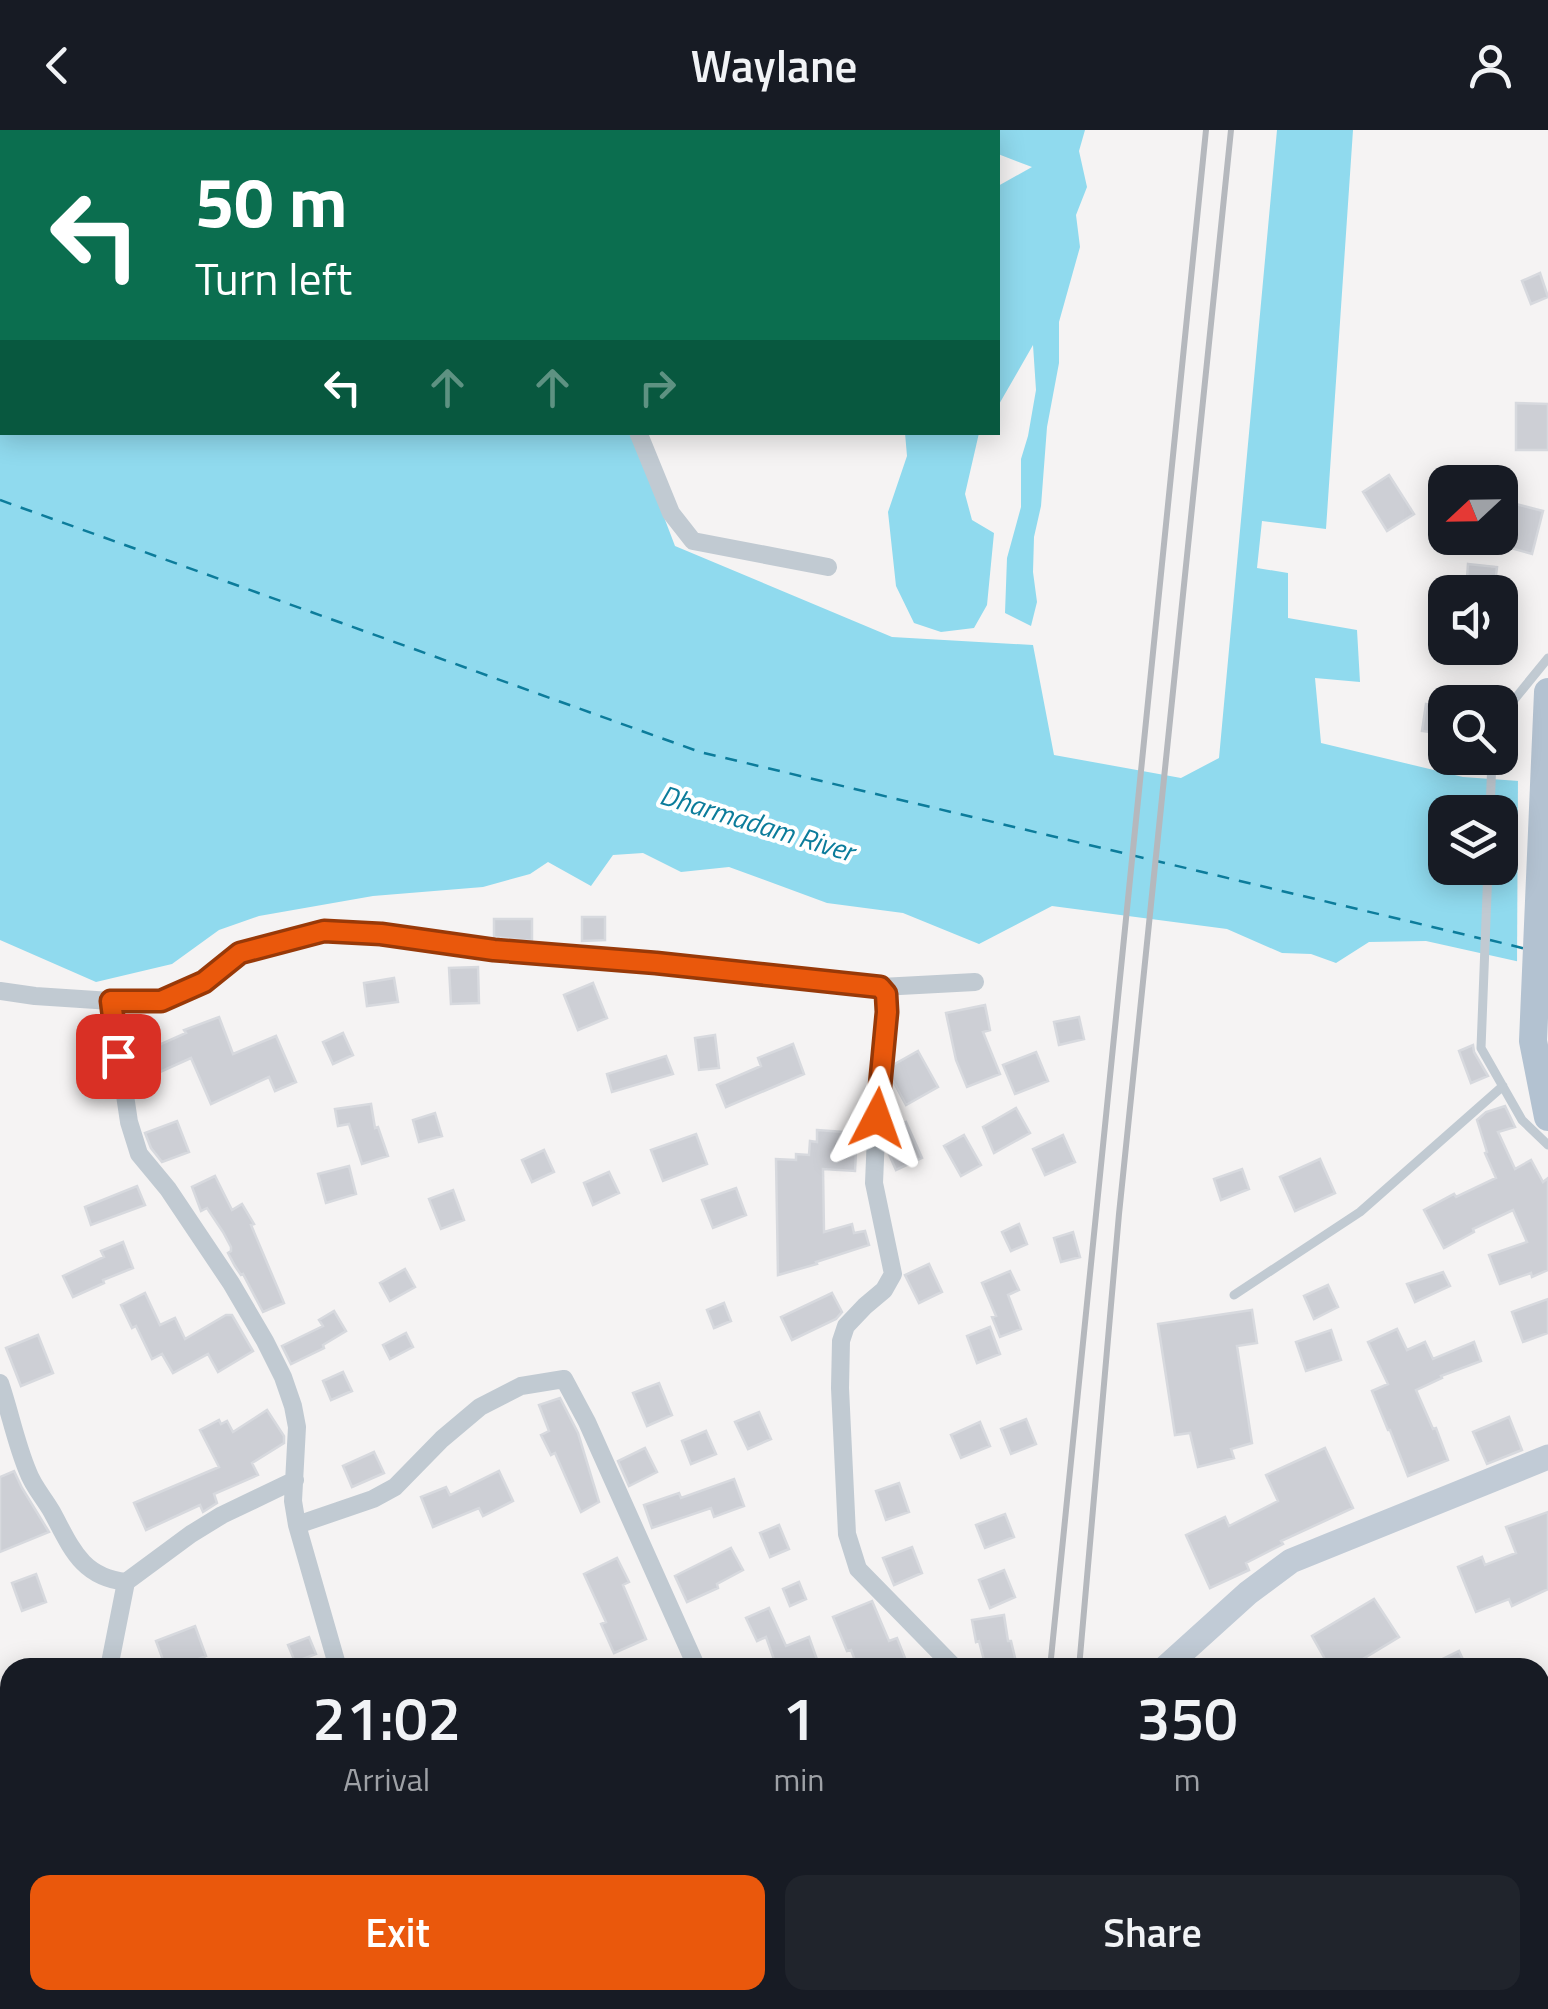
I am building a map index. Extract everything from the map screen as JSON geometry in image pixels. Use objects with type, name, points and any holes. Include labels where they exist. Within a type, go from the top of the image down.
[{"type":"main road","points":[[1547,706],[1533,1040],[1545,1078],[1548,1117]]},
{"type":"main road","points":[[1176,1658],[1248,1593],[1290,1562],[1548,1456]]},
{"type":"street","points":[[639,435],[671,513],[693,541],[828,568]]},
{"type":"street","points":[[0,991],[111,1001],[161,1001],[204,982],[240,953],[324,931],[880,987],[975,982]]},
{"type":"street","points":[[880,987],[886,994],[887,1012],[878,1089],[874,1183],[893,1274],[884,1290],[846,1326],[841,1340],[847,1534],[858,1569],[945,1658]]},
{"type":"street","points":[[111,1001],[132,1136],[140,1154],[232,1282],[283,1377],[297,1426],[293,1501],[297,1525],[335,1658]]},
{"type":"street","points":[[297,1525],[373,1499],[395,1487],[442,1439],[480,1408],[521,1386],[564,1379],[588,1422],[694,1658]]},
{"type":"street","points":[[0,1382],[28,1473],[67,1542],[87,1568],[108,1580],[126,1582]]},
{"type":"street","points":[[111,1658],[126,1582],[222,1515],[296,1480]]},
{"type":"lane","points":[[1518,695],[1548,658]]},
{"type":"lane","points":[[1487,885],[1482,1048],[1522,1120],[1548,1145]]},
{"type":"lane","points":[[1234,1295],[1360,1212],[1503,1086]]},
{"type":"water","points":[[1000,130],[1085,130],[1079,151],[1087,187],[1076,215],[1080,247],[1059,322],[1059,363],[1034,537],[1037,602],[1031,626],[1005,613],[1007,558],[1021,507],[1021,459],[1036,390],[1033,345],[1000,403],[1000,185],[1032,167],[1000,155]]},
{"type":"water","name":"Dharmadam River","points":[[1277,130],[1353,130],[1326,529],[1262,521],[1257,568],[1288,573],[1288,618],[1357,630],[1360,682],[1315,678],[1321,743],[1428,769],[1428,775],[1548,783],[1548,968],[1426,941],[1369,942],[1336,963],[1311,954],[1282,953],[1227,929],[1052,906],[979,944],[903,913],[827,903],[729,867],[681,872],[643,853],[613,855],[591,886],[548,862],[530,874],[483,887],[373,896],[259,916],[219,930],[172,964],[96,982],[0,940],[0,435],[633,435],[675,546],[892,637],[1033,645],[1054,755],[1181,778],[1219,758]]},
{"type":"water","points":[[905,435],[979,435],[965,494],[972,520],[994,533],[987,605],[974,628],[941,632],[914,623],[896,586],[888,512],[907,456]]},
{"type":"pier","points":[[1518,776],[1548,778],[1548,973],[1517,966]]},
{"type":"building","points":[[1540,273],[1548,297],[1531,304],[1522,281]]},
{"type":"building","points":[[1516,403],[1548,404],[1548,450],[1516,450]]},
{"type":"building","points":[[1389,475],[1414,514],[1387,531],[1363,492]]},
{"type":"building","points":[[1518,505],[1543,511],[1532,554],[1518,550]]},
{"type":"building","points":[[1468,564],[1497,567],[1496,575],[1467,575]]},
{"type":"building","points":[[1426,704],[1428,704],[1428,732],[1422,731]]},
{"type":"building","points":[[582,917],[605,917],[605,940],[582,941]]},
{"type":"building","points":[[494,919],[532,919],[532,941],[494,937]]},
{"type":"building","points":[[478,967],[479,1003],[451,1004],[449,968]]},
{"type":"building","points":[[394,978],[398,1002],[367,1006],[364,983]]},
{"type":"building","points":[[593,983],[607,1018],[578,1030],[564,995]]},
{"type":"building","points":[[985,1005],[990,1030],[983,1032],[1000,1074],[967,1087],[956,1060],[946,1013]]},
{"type":"building","points":[[219,1017],[233,1054],[276,1036],[296,1082],[275,1091],[269,1077],[211,1104],[191,1058],[140,1081],[132,1057]]},
{"type":"building","points":[[1079,1017],[1084,1039],[1059,1045],[1054,1022]]},
{"type":"building","points":[[343,1033],[353,1055],[333,1064],[323,1042]]},
{"type":"building","points":[[715,1035],[719,1068],[699,1070],[695,1038]]},
{"type":"building","points":[[793,1044],[804,1074],[726,1107],[717,1085],[761,1066],[758,1058]]},
{"type":"building","points":[[1473,1045],[1488,1076],[1471,1083],[1459,1051]]},
{"type":"building","points":[[918,1051],[938,1087],[906,1105],[892,1079],[893,1065]]},
{"type":"building","points":[[1036,1052],[1048,1081],[1015,1094],[1003,1065]]},
{"type":"building","points":[[666,1056],[673,1074],[612,1092],[607,1074]]},
{"type":"building","points":[[371,1104],[375,1128],[378,1127],[388,1156],[362,1164],[349,1124],[338,1126],[335,1109]]},
{"type":"building","points":[[1505,1106],[1515,1127],[1498,1132],[1515,1169],[1531,1160],[1543,1182],[1548,1178],[1548,1270],[1500,1284],[1489,1255],[1527,1242],[1513,1210],[1444,1248],[1424,1210],[1496,1178],[1477,1120],[1486,1112]]},
{"type":"building","points":[[1016,1108],[1030,1133],[994,1153],[983,1127]]},
{"type":"building","points":[[435,1113],[442,1136],[419,1142],[413,1120]]},
{"type":"building","points":[[177,1121],[189,1152],[162,1162],[145,1133]]},
{"type":"building","points":[[906,1122],[922,1158],[896,1170],[888,1152],[889,1130]]},
{"type":"building","points":[[817,1130],[857,1133],[855,1171],[823,1169],[824,1232],[852,1224],[854,1233],[865,1231],[869,1245],[778,1275],[776,1159],[796,1160],[796,1154],[809,1155],[810,1141],[817,1142]]},
{"type":"building","points":[[696,1134],[707,1164],[663,1181],[651,1150]]},
{"type":"building","points":[[964,1135],[981,1165],[961,1176],[944,1146]]},
{"type":"building","points":[[1063,1135],[1075,1162],[1045,1175],[1033,1149]]},
{"type":"building","points":[[544,1150],[554,1172],[532,1182],[522,1160]]},
{"type":"building","points":[[1320,1159],[1335,1193],[1295,1211],[1280,1177]]},
{"type":"building","points":[[349,1166],[356,1194],[326,1203],[318,1174]]},
{"type":"building","points":[[1242,1169],[1249,1189],[1221,1200],[1214,1179]]},
{"type":"building","points":[[609,1172],[619,1193],[593,1205],[584,1183]]},
{"type":"building","points":[[215,1176],[232,1210],[242,1204],[254,1224],[251,1225],[284,1303],[263,1312],[228,1253],[231,1247],[223,1232],[207,1208],[201,1211],[192,1187]]},
{"type":"building","points":[[137,1186],[145,1205],[91,1225],[85,1207]]},
{"type":"building","points":[[736,1188],[746,1215],[713,1228],[702,1200]]},
{"type":"building","points":[[453,1190],[464,1220],[441,1229],[429,1199]]},
{"type":"building","points":[[1019,1224],[1027,1244],[1011,1251],[1002,1232]]},
{"type":"building","points":[[1073,1232],[1080,1257],[1061,1262],[1054,1238]]},
{"type":"building","points":[[123,1242],[133,1268],[73,1297],[63,1276],[104,1257],[101,1251]]},
{"type":"building","points":[[929,1264],[942,1292],[919,1303],[905,1275]]},
{"type":"building","points":[[405,1269],[415,1287],[390,1301],[380,1283]]},
{"type":"building","points":[[1010,1271],[1019,1290],[1008,1295],[1021,1329],[1000,1337],[982,1283]]},
{"type":"building","points":[[1443,1272],[1450,1286],[1415,1302],[1407,1284]]},
{"type":"building","points":[[1328,1285],[1338,1307],[1314,1319],[1304,1296]]},
{"type":"building","points":[[145,1293],[160,1325],[175,1318],[185,1339],[232,1315],[253,1351],[218,1372],[208,1354],[173,1373],[162,1354],[152,1359],[121,1305]]},
{"type":"building","points":[[832,1293],[842,1312],[836,1319],[792,1340],[781,1317]]},
{"type":"building","points":[[1548,1299],[1548,1333],[1523,1342],[1512,1312]]},
{"type":"building","points":[[724,1303],[731,1321],[714,1328],[707,1310]]},
{"type":"building","points":[[1252,1310],[1257,1343],[1237,1346],[1252,1443],[1231,1449],[1234,1458],[1198,1467],[1190,1433],[1175,1435],[1158,1324]]},
{"type":"building","points":[[334,1311],[346,1331],[324,1348],[291,1364],[282,1346],[323,1326],[319,1320]]},
{"type":"building","points":[[990,1327],[1000,1354],[977,1363],[967,1336]]},
{"type":"building","points":[[1397,1329],[1407,1350],[1425,1342],[1433,1359],[1474,1342],[1481,1361],[1416,1390],[1448,1460],[1408,1476],[1372,1391],[1388,1384],[1368,1342]]},
{"type":"building","points":[[1331,1330],[1341,1360],[1306,1371],[1296,1342]]},
{"type":"building","points":[[406,1333],[413,1347],[390,1359],[383,1345]]},
{"type":"building","points":[[38,1335],[53,1373],[21,1386],[6,1348]]},
{"type":"building","points":[[343,1372],[352,1391],[331,1400],[323,1381]]},
{"type":"building","points":[[659,1383],[672,1415],[647,1426],[633,1393]]},
{"type":"building","points":[[560,1398],[578,1433],[599,1502],[581,1512],[555,1453],[551,1455],[541,1435],[549,1431],[539,1405]]},
{"type":"building","points":[[267,1410],[284,1436],[284,1443],[252,1463],[258,1475],[214,1494],[217,1503],[203,1512],[200,1505],[146,1530],[134,1503],[219,1467],[200,1430],[219,1420],[221,1424],[227,1421],[233,1432]]},
{"type":"building","points":[[759,1412],[771,1439],[748,1449],[735,1422]]},
{"type":"building","points":[[1509,1417],[1522,1450],[1487,1464],[1473,1432]]},
{"type":"building","points":[[1026,1419],[1036,1444],[1011,1454],[1001,1429]]},
{"type":"building","points":[[980,1422],[990,1446],[961,1458],[951,1435]]},
{"type":"building","points":[[706,1431],[716,1454],[691,1464],[682,1441]]},
{"type":"building","points":[[645,1448],[657,1472],[629,1486],[618,1461]]},
{"type":"building","points":[[1325,1448],[1353,1508],[1281,1541],[1283,1544],[1246,1563],[1249,1570],[1210,1588],[1186,1535],[1225,1517],[1229,1526],[1278,1501],[1266,1475]]},
{"type":"building","points":[[374,1452],[384,1473],[352,1487],[343,1466]]},
{"type":"building","points":[[14,1471],[49,1532],[0,1552],[0,1477]]},
{"type":"building","points":[[499,1471],[513,1501],[483,1516],[479,1508],[433,1527],[421,1497],[446,1487],[450,1495]]},
{"type":"building","points":[[734,1479],[744,1506],[714,1517],[711,1508],[652,1528],[644,1505],[679,1493],[681,1498]]},
{"type":"building","points":[[899,1483],[909,1512],[886,1520],[876,1491]]},
{"type":"building","points":[[1548,1512],[1548,1589],[1512,1606],[1509,1599],[1476,1612],[1458,1567],[1482,1557],[1485,1565],[1516,1553],[1506,1527]]},
{"type":"building","points":[[1005,1514],[1014,1537],[985,1548],[976,1525]]},
{"type":"building","points":[[779,1525],[789,1549],[770,1557],[760,1533]]},
{"type":"building","points":[[912,1547],[922,1573],[894,1585],[883,1558]]},
{"type":"building","points":[[731,1548],[743,1570],[717,1584],[718,1588],[687,1602],[675,1576]]},
{"type":"building","points":[[617,1558],[629,1582],[623,1585],[646,1639],[614,1653],[601,1624],[606,1622],[584,1574]]},
{"type":"building","points":[[1004,1570],[1015,1597],[990,1608],[979,1580]]},
{"type":"building","points":[[36,1574],[46,1602],[22,1611],[12,1583]]},
{"type":"building","points":[[799,1582],[806,1599],[790,1606],[783,1589]]},
{"type":"building","points":[[1374,1599],[1399,1637],[1364,1658],[1324,1658],[1312,1636]]},
{"type":"building","points":[[872,1601],[889,1641],[897,1638],[905,1658],[854,1658],[851,1650],[847,1651],[833,1617]]},
{"type":"building","points":[[769,1608],[786,1646],[809,1637],[816,1658],[773,1658],[766,1637],[757,1641],[746,1618]]},
{"type":"building","points":[[1004,1615],[1015,1658],[983,1658],[972,1620]]},
{"type":"building","points":[[195,1626],[206,1656],[162,1658],[156,1641]]},
{"type":"building","points":[[309,1637],[316,1654],[293,1658],[288,1645]]},
{"type":"ferry route","points":[[0,500],[700,752],[1483,939]]},
{"type":"ferry route","points":[[1490,940],[1526,949]]},
{"type":"railway","points":[[1051,1658],[1206,130]]},
{"type":"railway","points":[[1080,1658],[1119,1214],[1231,130]]},
{"type":"route","points":[[118,1056],[111,1001],[161,1001],[204,982],[240,953],[279,941],[324,931],[381,934],[494,950],[880,987],[886,994],[887,1012],[877,1118]]}]
